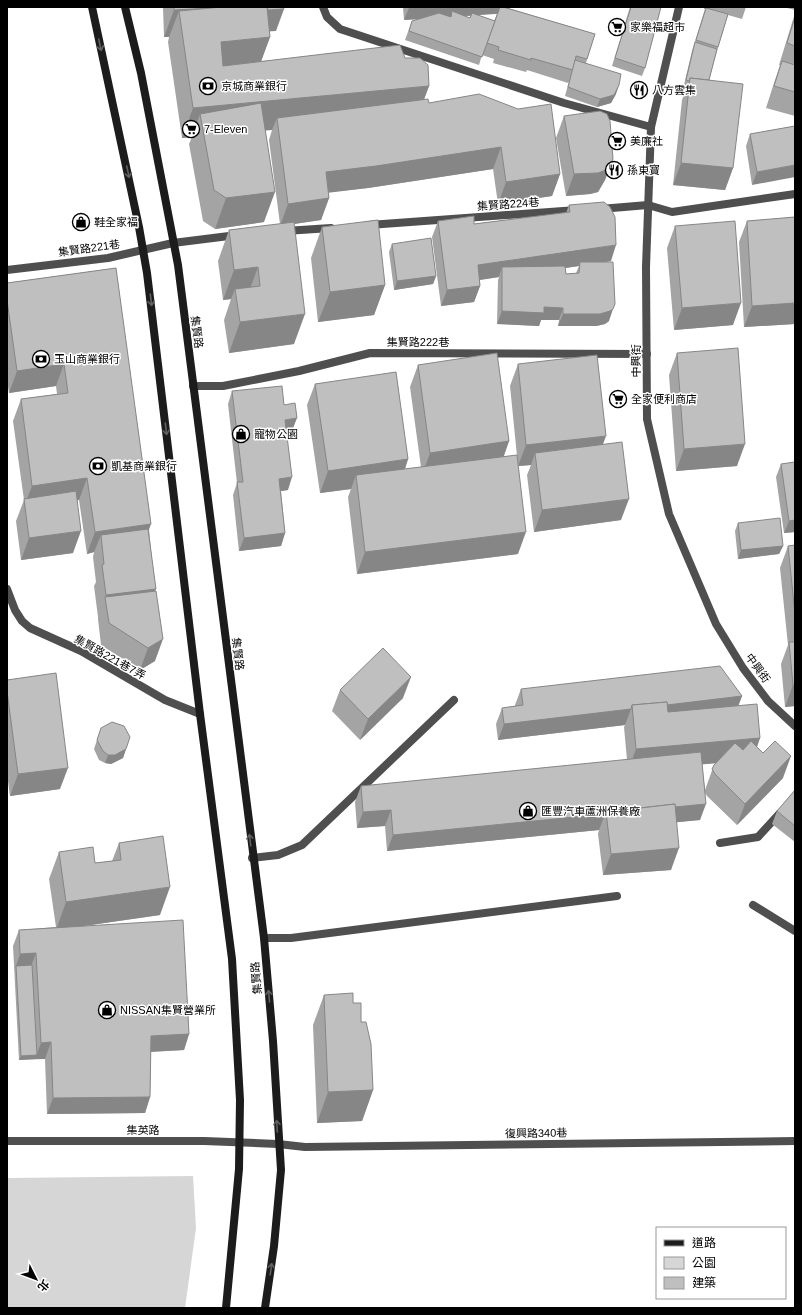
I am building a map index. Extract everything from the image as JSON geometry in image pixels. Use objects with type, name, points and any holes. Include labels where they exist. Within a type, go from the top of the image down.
[{"type":"main road","name":"集賢路","points":[[92,7],[144,250],[200,714],[232,959],[240,1100],[239,1169],[226,1308]]},
{"type":"main road","name":"集賢路","points":[[125,7],[141,73],[178,265],[252,858],[264,938],[273,1041],[278,1144],[281,1170],[274,1246],[265,1308]]},
{"type":"street","points":[[323,7],[327,17],[340,29],[564,103],[651,126]]},
{"type":"street","name":"中興街","points":[[679,7],[651,126],[646,267],[647,419],[669,514],[716,624],[743,668],[768,701],[795,726]]},
{"type":"street","name":"集賢路224巷","points":[[357,226],[648,205],[672,212],[795,194]]},
{"type":"street","points":[[278,232],[341,227]]},
{"type":"street","points":[[173,243],[215,236],[247,234]]},
{"type":"street","name":"集賢路221巷","points":[[7,270],[108,258],[173,243]]},
{"type":"street","name":"集賢路222巷","points":[[193,386],[223,386],[299,371],[370,353],[647,354]]},
{"type":"street","name":"集賢路221巷7弄","points":[[7,589],[15,610],[22,621],[30,628],[81,651],[165,700],[200,714]]},
{"type":"street","points":[[252,858],[278,855],[302,845],[454,700]]},
{"type":"street","points":[[720,843],[758,837],[784,808]]},
{"type":"street","points":[[264,938],[291,938],[617,896]]},
{"type":"street","points":[[753,904],[795,931]]},
{"type":"street","name":"集英路","points":[[7,1141],[239,1142],[278,1144]]},
{"type":"street","name":"復興路340巷","points":[[278,1144],[305,1147],[795,1141]]},
{"type":"green space","points":[[193,1176],[196,1228],[185,1308],[7,1308],[7,1178]]},
{"type":"building","points":[[174,7],[212,7],[212,8],[174,10]]},
{"type":"building","points":[[222,7],[267,7],[270,37],[221,42],[223,66],[400,45],[405,58],[420,58],[428,65],[429,86],[193,108],[179,11]]},
{"type":"building","points":[[267,7],[283,7],[284,9],[268,10]]},
{"type":"building","points":[[500,7],[595,34],[587,59],[576,56],[573,70],[498,50],[499,47],[487,43]]},
{"type":"building","points":[[631,7],[661,7],[645,68],[615,58]]},
{"type":"building","points":[[706,8],[728,14],[718,47],[696,40]]},
{"type":"building","points":[[452,11],[470,18],[472,13],[495,21],[482,57],[409,31],[412,21],[439,13],[451,17]]},
{"type":"building","points":[[795,17],[795,46],[787,43]]},
{"type":"building","points":[[695,42],[717,49],[709,80],[690,78],[689,81],[686,80]]},
{"type":"building","points":[[575,60],[621,74],[619,85],[614,95],[600,99],[568,87]]},
{"type":"building","points":[[782,61],[795,65],[795,92],[774,86]]},
{"type":"building","points":[[690,78],[743,84],[733,168],[681,163]]},
{"type":"building","points":[[479,94],[518,109],[551,104],[560,174],[506,182],[501,147],[326,172],[329,198],[288,204],[277,118],[428,99],[429,103]]},
{"type":"building","points":[[261,103],[275,192],[226,198],[214,190],[200,114]]},
{"type":"building","points":[[600,111],[607,114],[610,121],[613,159],[606,170],[598,173],[574,174],[564,116]]},
{"type":"building","points":[[795,126],[795,165],[757,172],[750,134]]},
{"type":"building","points":[[604,202],[610,207],[615,217],[616,245],[478,265],[480,286],[447,290],[438,221],[474,216],[474,224],[570,212],[569,205]]},
{"type":"building","points":[[795,217],[795,303],[752,306],[747,221]]},
{"type":"building","points":[[378,220],[385,285],[330,292],[322,227]]},
{"type":"building","points":[[735,221],[741,303],[682,308],[675,226]]},
{"type":"building","points":[[294,222],[305,314],[240,322],[235,289],[260,286],[258,267],[234,270],[229,230]]},
{"type":"building","points":[[431,238],[436,276],[397,281],[392,244]]},
{"type":"building","points":[[580,262],[613,262],[615,304],[613,309],[610,311],[600,314],[563,314],[563,308],[544,307],[544,313],[502,311],[502,267],[565,266],[566,274],[579,273]]},
{"type":"building","points":[[116,268],[151,524],[95,532],[87,478],[32,486],[21,399],[68,393],[64,364],[17,371],[7,300],[7,283]]},
{"type":"building","points":[[738,348],[745,444],[684,449],[677,353]]},
{"type":"building","points":[[497,353],[509,441],[430,453],[418,365]]},
{"type":"building","points":[[597,355],[606,436],[526,445],[518,364]]},
{"type":"building","points":[[396,372],[408,459],[328,471],[315,384]]},
{"type":"building","points":[[282,386],[284,405],[295,403],[297,418],[285,420],[292,477],[279,479],[285,533],[244,538],[237,482],[243,482],[232,391]]},
{"type":"building","points":[[622,442],[629,499],[542,510],[535,453]]},
{"type":"building","points":[[517,455],[526,532],[365,552],[356,475]]},
{"type":"building","points":[[795,462],[795,520],[789,521],[781,464]]},
{"type":"building","points":[[76,491],[81,531],[29,538],[24,499]]},
{"type":"building","points":[[780,518],[783,546],[741,550],[738,523]]},
{"type":"building","points":[[148,529],[156,589],[106,595],[102,565],[104,564],[101,535]]},
{"type":"building","points":[[795,545],[795,614],[788,546]]},
{"type":"building","points":[[156,591],[163,639],[148,648],[109,623],[105,597]]},
{"type":"building","points":[[789,642],[795,642],[795,685],[793,685]]},
{"type":"building","points":[[383,648],[411,677],[368,719],[340,690]]},
{"type":"building","points":[[720,666],[742,696],[667,705],[667,702],[632,705],[631,709],[504,724],[502,708],[523,705],[521,689]]},
{"type":"building","points":[[56,673],[68,768],[18,774],[7,691],[7,680]]},
{"type":"building","points":[[667,702],[668,712],[757,704],[760,738],[636,749],[632,705]]},
{"type":"building","points":[[112,722],[124,726],[130,737],[126,749],[115,755],[108,755],[103,751],[97,740],[101,728]]},
{"type":"building","points":[[751,741],[763,753],[775,741],[791,756],[745,804],[715,774],[712,769],[735,743],[743,750]]},
{"type":"building","name":"匯豐汽車蘆洲保養廠","points":[[701,752],[706,804],[675,807],[675,804],[606,812],[605,814],[393,835],[391,810],[363,812],[361,786]]},
{"type":"building","points":[[795,790],[795,826],[777,811]]},
{"type":"building","points":[[675,804],[679,848],[611,854],[606,812]]},
{"type":"building","points":[[163,836],[170,887],[66,902],[59,852],[93,847],[95,863],[121,860],[119,843]]},
{"type":"building","name":"NISSAN集賢營業所","points":[[183,920],[189,1034],[151,1036],[150,1097],[53,1098],[51,1042],[41,1043],[36,953],[20,954],[19,930]]},
{"type":"building","points":[[32,965],[37,1055],[21,1056],[16,966]]},
{"type":"building","points":[[353,993],[353,1003],[361,1003],[361,1022],[366,1022],[371,1044],[373,1090],[328,1092],[324,995]]},
{"type":"place","name":"家樂福超市","points":[[617,27]]},
{"type":"place","name":"京城商業銀行","points":[[208,86]]},
{"type":"place","name":"八方雲集","points":[[639,90]]},
{"type":"place","name":"7-Eleven","points":[[191,129]]},
{"type":"place","name":"美廉社","points":[[617,141]]},
{"type":"place","name":"孫東寶","points":[[614,170]]},
{"type":"place","name":"鞋全家福","points":[[81,222]]},
{"type":"place","name":"玉山商業銀行","points":[[41,359]]},
{"type":"place","name":"全家便利商店","points":[[618,399]]},
{"type":"place","name":"寵物公園","points":[[241,434]]},
{"type":"place","name":"凱基商業銀行","points":[[98,466]]},
{"type":"place","name":"匯豐汽車蘆洲保養廠","points":[[528,811]]},
{"type":"place","name":"NISSAN集賢營業所","points":[[107,1010]]}]
